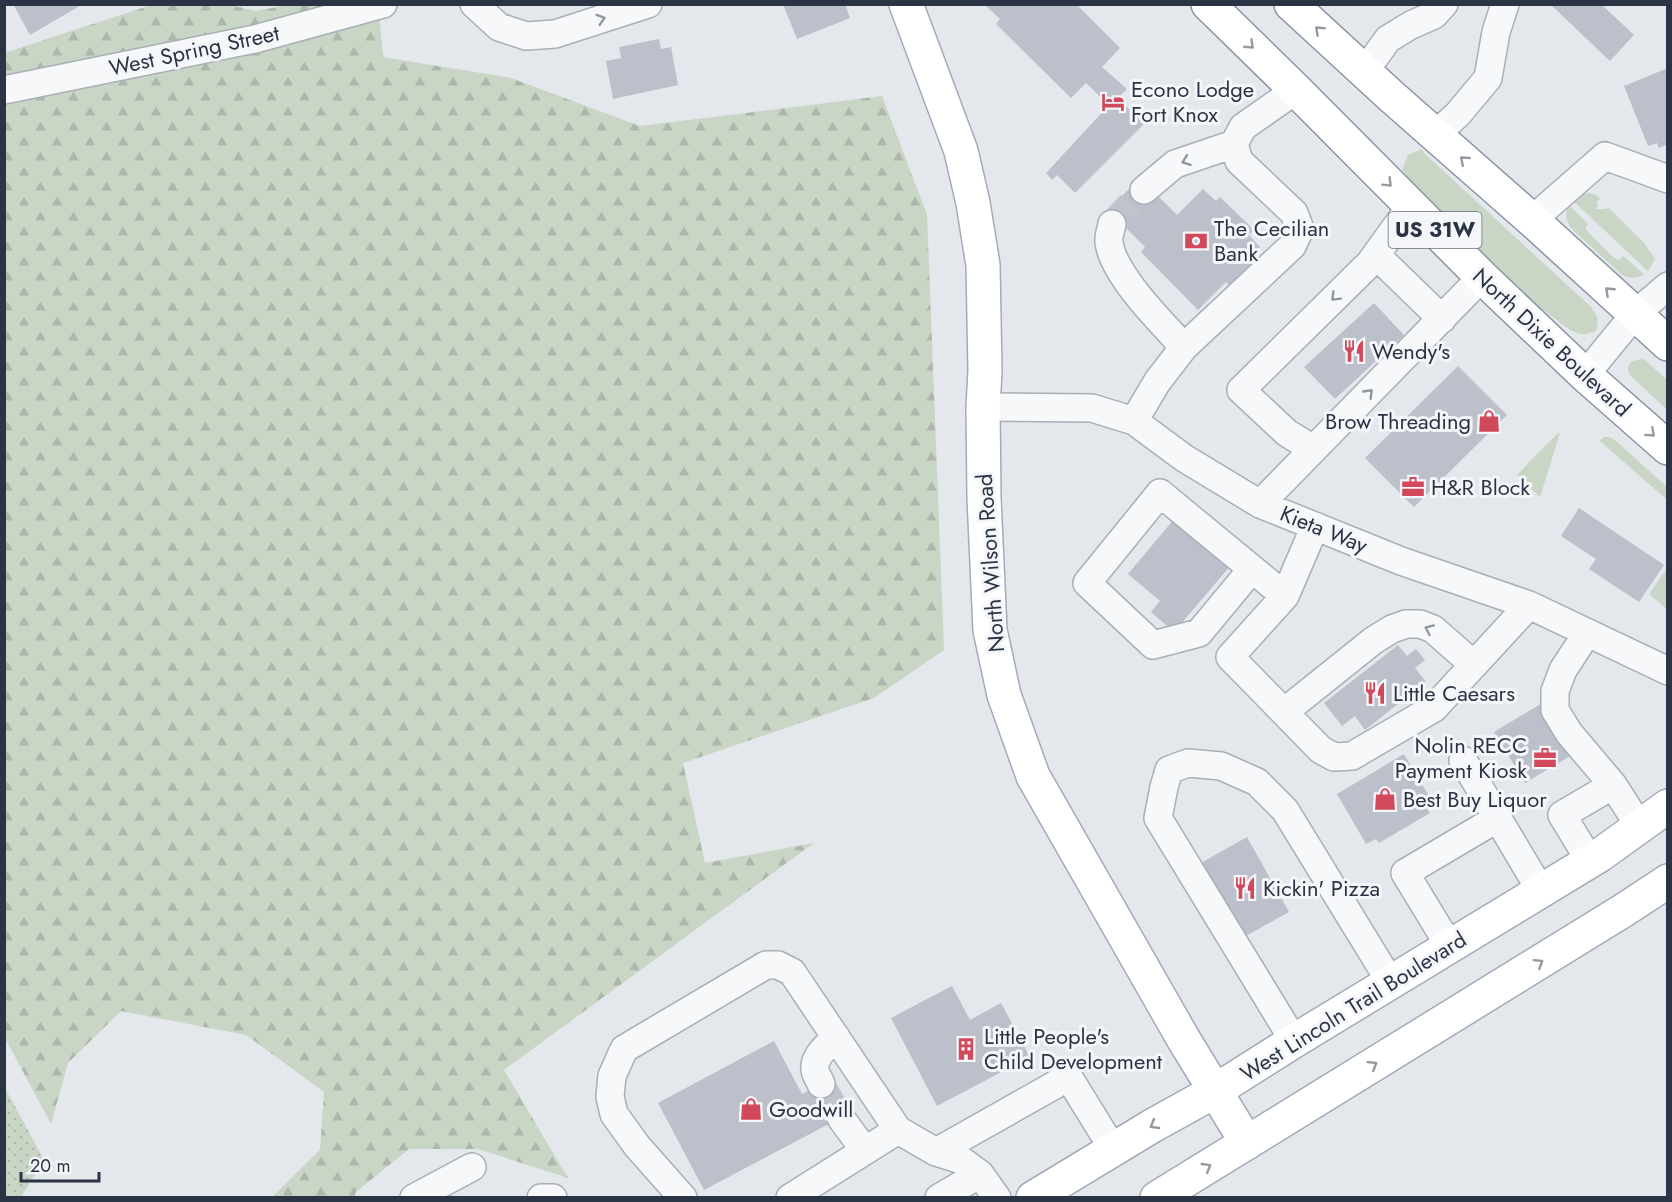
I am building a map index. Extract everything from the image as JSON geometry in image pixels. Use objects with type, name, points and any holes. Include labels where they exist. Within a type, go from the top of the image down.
[{"type":"main road","name":"North Wilson Road","points":[[906,4],[962,151],[983,265],[984,498],[990,630],[1004,695],[1033,776],[1247,1143]]},
{"type":"main road","name":"North Dixie Boulevard","points":[[1208,4],[1482,277],[1668,448]]},
{"type":"main road","name":"US 31W","points":[[1291,4],[1668,344]]},
{"type":"main road","name":"West Lincoln Trail Boulevard","points":[[1033,1197],[1215,1091],[1450,947],[1590,861],[1668,807]]},
{"type":"main road","points":[[1157,1197],[1614,917],[1668,881]]},
{"type":"street","name":"West Spring Street","points":[[4,90],[255,39],[383,4]]},
{"type":"street","points":[[474,4],[499,27],[526,36],[555,34],[648,4]]},
{"type":"street","points":[[1364,72],[1406,15],[1434,15],[1444,4]]},
{"type":"street","points":[[1435,135],[1458,114],[1488,78],[1496,32],[1505,4]]},
{"type":"street","points":[[1144,190],[1175,164],[1234,144],[1243,127],[1296,90]]},
{"type":"street","points":[[1134,422],[1157,382],[1184,347],[1292,246],[1300,229],[1294,213],[1239,160],[1234,144]]},
{"type":"street","points":[[1532,220],[1605,156],[1668,179]]},
{"type":"street","points":[[1313,449],[1287,433],[1241,390],[1370,263],[1411,206]]},
{"type":"street","points":[[1112,224],[1109,241],[1114,261],[1139,298],[1184,347]]},
{"type":"street","points":[[1376,255],[1442,319]]},
{"type":"street","points":[[1260,504],[1482,277]]},
{"type":"street","points":[[1586,375],[1635,314],[1668,286]]},
{"type":"street","name":"Kieta Way","points":[[983,407],[1092,408],[1134,422],[1184,458],[1260,504],[1401,561],[1528,605],[1668,671]]},
{"type":"street","points":[[1184,458],[1160,494],[1087,583],[1153,645],[1199,633],[1252,569]]},
{"type":"street","points":[[1160,494],[1285,596]]},
{"type":"street","points":[[1315,526],[1285,596],[1230,657],[1321,750],[1335,757],[1352,756],[1434,708],[1528,605]]},
{"type":"street","points":[[1284,712],[1374,640],[1406,624],[1420,624],[1433,628],[1474,664]]},
{"type":"street","points":[[1587,633],[1563,670],[1555,691],[1555,710],[1569,733],[1613,785],[1640,827]]},
{"type":"street","points":[[1463,760],[1541,891]]},
{"type":"street","points":[[1294,1041],[1158,818],[1169,770],[1188,764],[1221,766],[1257,782],[1285,810],[1391,983]]},
{"type":"street","points":[[1590,861],[1562,815],[1613,785]]},
{"type":"street","points":[[1450,947],[1405,873],[1498,818]]},
{"type":"street","points":[[683,1197],[637,1146],[615,1114],[610,1097],[612,1076],[624,1049],[766,965],[778,965],[792,972],[898,1130],[936,1152],[961,1160],[980,1174],[997,1197]]},
{"type":"street","points":[[821,1084],[815,1070],[817,1060],[836,1037]]},
{"type":"street","points":[[936,1152],[1068,1076],[1113,1149]]},
{"type":"street","points":[[841,1118],[865,1151]]},
{"type":"street","points":[[790,1197],[898,1130]]},
{"type":"street","points":[[414,1197],[472,1167]]},
{"type":"street","points":[[939,1197],[980,1174]]},
{"type":"street","points":[[541,1197],[553,1197]]},
{"type":"green space","points":[[151,5],[230,5],[256,11],[288,5],[378,5],[383,57],[511,78],[640,126],[882,96],[927,215],[944,650],[874,698],[683,763],[705,863],[814,843],[504,1070],[568,1178],[478,1149],[409,1149],[356,1192],[354,1197],[272,1197],[320,1150],[324,1092],[246,1035],[121,1011],[68,1063],[51,1124],[5,1038],[4,53]]},
{"type":"green space","points":[[1422,149],[1590,306],[1597,318],[1596,331],[1579,334],[1570,330],[1526,297],[1420,191],[1402,170],[1408,155]]},
{"type":"green space","points":[[1589,193],[1600,199],[1596,202],[1598,205],[1596,209],[1608,207],[1644,243],[1655,259],[1648,271],[1573,201]]},
{"type":"green space","points":[[1569,205],[1588,224],[1586,230],[1614,258],[1619,260],[1623,256],[1645,275],[1633,278],[1622,275],[1574,231],[1567,219]]},
{"type":"green space","points":[[1641,359],[1667,380],[1667,410],[1629,374],[1628,367],[1631,362]]},
{"type":"green space","points":[[1560,433],[1540,497],[1517,475]]},
{"type":"green space","points":[[1604,437],[1615,440],[1667,487],[1667,500],[1600,441]]},
{"type":"green space","points":[[1666,570],[1668,574],[1667,609],[1649,594]]},
{"type":"green space","points":[[5,1088],[42,1156],[43,1162],[21,1197],[5,1197]]},
{"type":"building","points":[[13,4],[83,4],[30,35]]},
{"type":"building","points":[[783,4],[845,4],[850,18],[797,39]]},
{"type":"building","name":"Econo Lodge Fort Knox","points":[[984,4],[1076,4],[1120,48],[1102,67],[1127,89],[1118,98],[1144,124],[1075,193],[1057,175],[1052,180],[1046,173],[1109,105],[1086,83],[1071,98],[996,24],[1000,19]]},
{"type":"building","points":[[1550,4],[1601,4],[1634,35],[1610,61]]},
{"type":"building","points":[[659,39],[661,49],[671,47],[678,85],[613,99],[606,61],[621,58],[619,47]]},
{"type":"building","points":[[1668,68],[1668,144],[1659,148],[1657,143],[1648,146],[1624,86]]},
{"type":"building","name":"The Cecilian Bank","points":[[1140,178],[1177,215],[1203,189],[1216,201],[1220,197],[1254,230],[1249,235],[1260,247],[1248,258],[1255,264],[1231,287],[1226,282],[1198,310],[1141,252],[1145,247],[1108,210]]},
{"type":"building","name":"Wendy's","points":[[1374,303],[1404,335],[1335,399],[1304,367]]},
{"type":"building","points":[[1458,366],[1507,415],[1414,507],[1365,458]]},
{"type":"building","points":[[1579,508],[1664,565],[1639,602],[1589,569],[1596,559],[1561,536]]},
{"type":"building","points":[[1175,518],[1231,565],[1174,632],[1151,612],[1160,601],[1128,574]]},
{"type":"building","name":"Little Caesars","points":[[1398,645],[1407,656],[1416,649],[1425,660],[1415,668],[1426,682],[1365,730],[1355,716],[1342,726],[1324,703]]},
{"type":"building","points":[[1544,702],[1575,753],[1525,783],[1494,732]]},
{"type":"building","name":"Best Buy Liquor","points":[[1404,754],[1433,803],[1426,807],[1430,813],[1379,843],[1376,839],[1366,844],[1337,794]]},
{"type":"building","name":"Kickin' Pizza","points":[[1247,837],[1289,912],[1244,937],[1201,863]]},
{"type":"building","name":"Little People's Child Development","points":[[952,986],[970,1020],[1001,1003],[1030,1057],[937,1106],[891,1018]]},
{"type":"building","name":"Goodwill","points":[[774,1041],[802,1094],[826,1082],[844,1116],[704,1190],[658,1103]]},
{"type":"tunnel","points":[[1112,224],[1144,190]]},
{"type":"tunnel","points":[[821,1084],[841,1118]]},
{"type":"place","name":"Econo Lodge Fort Knox","points":[[1113,102]]},
{"type":"place","name":"The Cecilian Bank","points":[[1196,241]]},
{"type":"place","name":"Wendy's","points":[[1354,351]]},
{"type":"place","name":"Brow Threading","points":[[1489,421]]},
{"type":"place","name":"H&R Block","points":[[1413,487]]},
{"type":"place","name":"Little Caesars","points":[[1375,693]]},
{"type":"place","name":"Nolin RECC Payment Kiosk","points":[[1545,758]]},
{"type":"place","name":"Best Buy Liquor","points":[[1385,799]]},
{"type":"place","name":"Kickin' Pizza","points":[[1245,888]]},
{"type":"place","name":"Little People's Child Development","points":[[966,1049]]},
{"type":"place","name":"Goodwill","points":[[751,1109]]}]
